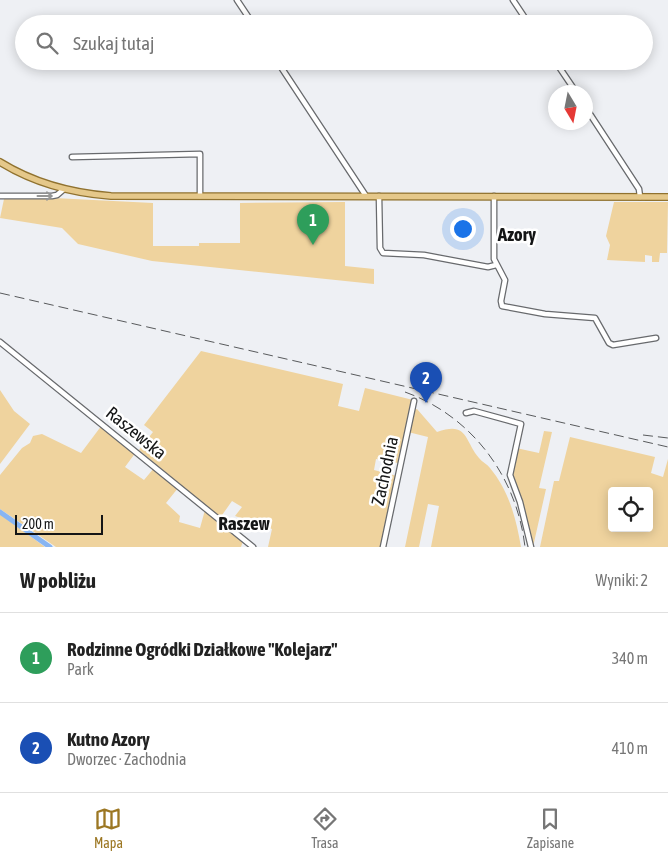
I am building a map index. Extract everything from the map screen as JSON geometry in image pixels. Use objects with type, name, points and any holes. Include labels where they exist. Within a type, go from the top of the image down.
[{"type":"main road","points":[[0,162],[37,181],[64,189],[111,196],[668,197]]},
{"type":"street","points":[[237,0],[247,15]]},
{"type":"street","points":[[513,0],[523,15]]},
{"type":"street","points":[[283,70],[366,196]]},
{"type":"street","points":[[561,70],[571,85]]},
{"type":"street","points":[[593,119],[639,189],[640,197]]},
{"type":"street","points":[[72,157],[200,154],[200,196]]},
{"type":"street","points":[[0,196],[52,196],[57,195],[64,189]]},
{"type":"street","points":[[379,196],[380,248],[384,253],[424,256],[488,267],[496,265]]},
{"type":"street","points":[[494,196],[494,254],[496,265],[505,277],[502,306],[545,314],[595,318],[609,343],[613,345],[656,338]]},
{"type":"street","name":"Raszewska","points":[[0,342],[253,547]]},
{"type":"street","name":"Zachodnia","points":[[383,547],[414,401]]},
{"type":"street","points":[[466,413],[474,410],[521,424],[510,475],[520,502],[531,547]]},
{"type":"shaded area","points":[[54,198],[153,203],[153,246],[199,246],[199,243],[240,243],[240,203],[345,202],[345,266],[374,269],[374,284],[152,261],[78,244],[62,228],[0,218],[4,199]]},
{"type":"shaded area","points":[[614,202],[668,202],[667,253],[660,253],[659,262],[652,262],[652,256],[645,255],[645,262],[607,260],[610,245],[606,236]]},
{"type":"shaded area","points":[[201,351],[343,384],[338,406],[359,411],[365,388],[413,400],[398,463],[376,459],[374,470],[397,476],[382,547],[268,547],[272,529],[235,516],[242,507],[232,501],[220,518],[139,450],[153,432],[144,425]]},
{"type":"shaded area","points":[[0,390],[14,411],[30,424],[0,464]]},
{"type":"shaded area","points":[[417,409],[437,432],[455,429],[464,434],[479,458],[497,477],[511,505],[521,547],[431,547],[439,506],[428,504],[419,547],[405,547],[428,437],[408,432],[414,410]]},
{"type":"shaded area","points":[[102,425],[136,452],[125,467],[144,480],[154,468],[178,488],[166,503],[180,516],[179,522],[200,528],[205,510],[243,541],[241,547],[56,547],[0,509],[0,475],[22,448],[30,443],[33,436],[42,434],[81,453]]},
{"type":"shaded area","points":[[544,431],[552,432],[539,488],[546,489],[533,547],[521,496],[511,476],[516,448],[539,453]]},
{"type":"shaded area","points":[[570,437],[655,457],[651,473],[663,477],[668,459],[668,547],[540,547],[554,481],[559,481]]},
{"type":"shaded area","points":[[0,514],[45,547],[0,547]]},
{"type":"waterway","points":[[0,512],[50,547]]},
{"type":"railway","points":[[0,293],[668,447]]},
{"type":"railway","points":[[405,392],[429,403],[451,417],[470,433],[487,452],[501,474],[512,497],[520,521],[525,547]]},
{"type":"railway","points":[[643,435],[668,438]]},
{"type":"place","name":"Rodzinne Ogródki Działkowe \"Kolejarz\"","points":[[313,245]]},
{"type":"place","name":"Kutno Azory","points":[[426,403]]},
{"type":"district","name":"Azory","points":[[517,234]]},
{"type":"district","name":"Raszew","points":[[244,523]]}]
